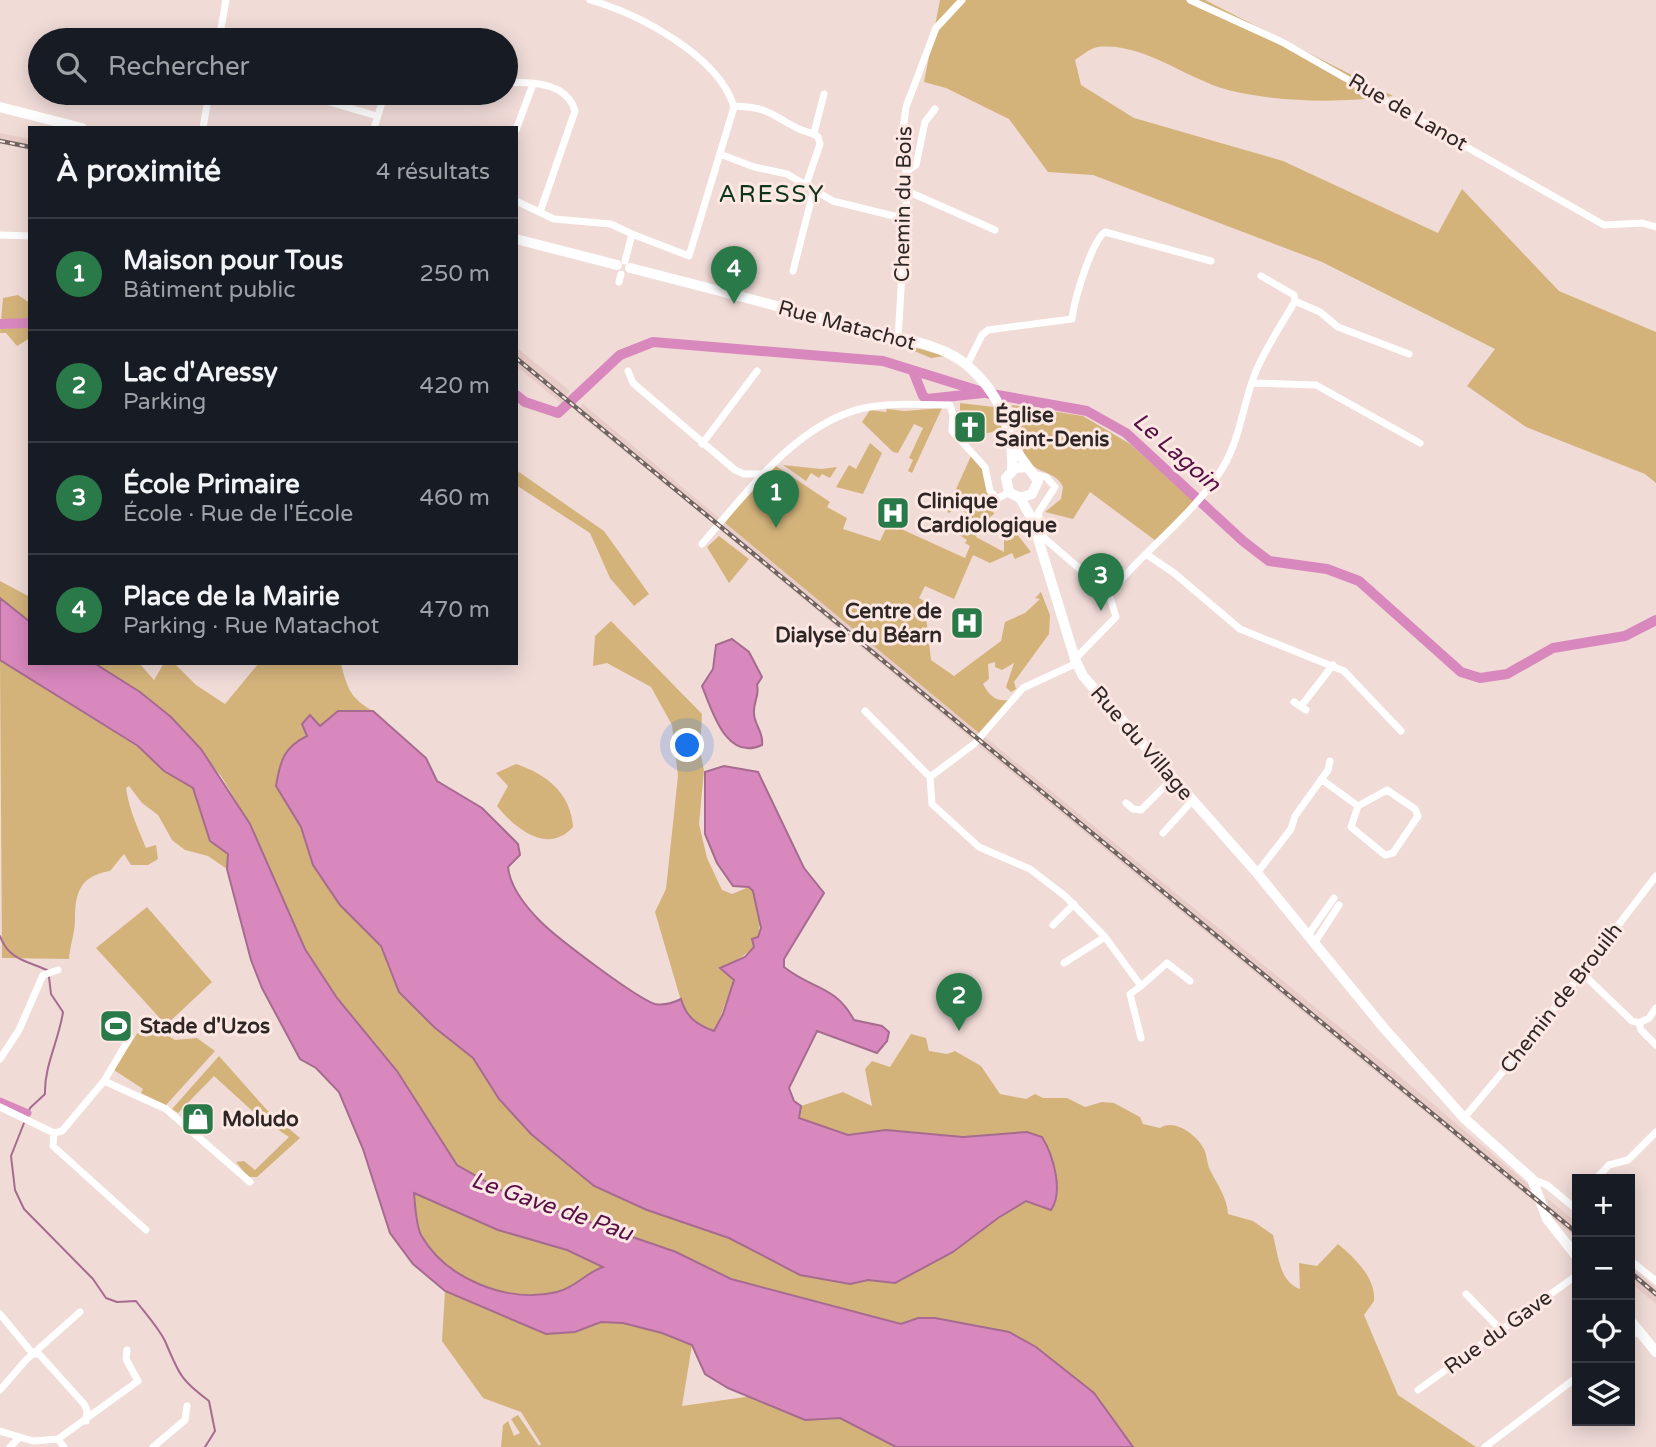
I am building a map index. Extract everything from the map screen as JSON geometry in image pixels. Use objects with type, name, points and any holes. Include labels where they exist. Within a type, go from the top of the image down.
[{"type":"main road","points":[[0,107],[74,126]]},
{"type":"main road","name":"Rue Matachot","points":[[518,240],[622,270],[932,348],[967,365],[989,388],[1000,404],[1013,447],[1035,485]]},
{"type":"main road","name":"Rue Matachot","points":[[1009,492],[1013,447]]},
{"type":"main road","points":[[1009,474],[1027,467]]},
{"type":"main road","points":[[1009,492],[1020,498],[1035,485]]},
{"type":"main road","name":"Rue du Village","points":[[1032,519],[1035,485]]},
{"type":"main road","name":"Rue du Village","points":[[1020,498],[1032,519],[1076,661],[1092,687],[1112,706],[1172,779],[1257,873],[1383,1027],[1464,1118],[1532,1179]]},
{"type":"main road","points":[[1532,1179],[1547,1219],[1572,1251]]},
{"type":"main road","points":[[1635,1335],[1656,1352]]},
{"type":"street","points":[[221,28],[226,0]]},
{"type":"street","points":[[518,202],[555,219],[611,225],[689,256],[734,106],[719,80],[656,25],[590,0]]},
{"type":"street","name":"Chemin du Bois","points":[[898,339],[907,191],[903,129],[912,88],[936,28],[962,0]]},
{"type":"street","name":"Rue de Lanot","points":[[1189,0],[1282,42],[1604,225],[1642,223],[1656,227]]},
{"type":"street","points":[[518,83],[549,84],[572,101],[575,111],[540,212]]},
{"type":"street","points":[[518,126],[533,84]]},
{"type":"street","points":[[806,185],[820,144],[814,133],[824,94]]},
{"type":"street","points":[[203,126],[207,105]]},
{"type":"street","points":[[339,105],[377,116]]},
{"type":"street","points":[[374,126],[381,105]]},
{"type":"street","points":[[734,106],[767,111],[798,129],[814,133]]},
{"type":"street","points":[[907,171],[916,165],[925,122],[935,109]]},
{"type":"street","points":[[720,154],[754,167],[787,174],[833,201],[905,219]]},
{"type":"street","points":[[793,271],[814,190]]},
{"type":"street","points":[[907,191],[995,230]]},
{"type":"street","points":[[967,365],[982,335],[988,330],[1072,319],[1082,280],[1098,240],[1105,232],[1211,261]]},
{"type":"street","points":[[622,270],[632,234]]},
{"type":"street","points":[[0,235],[28,236]]},
{"type":"street","points":[[1109,594],[1132,565],[1146,554],[1205,492],[1237,439],[1252,383],[1294,301],[1294,295],[1261,276]]},
{"type":"street","points":[[1294,301],[1320,313],[1338,327],[1409,354]]},
{"type":"street","points":[[628,371],[633,383],[735,470],[744,474],[766,474]]},
{"type":"street","points":[[702,444],[757,371]]},
{"type":"street","points":[[1252,383],[1316,385],[1420,443]]},
{"type":"street","points":[[702,544],[766,474],[801,441],[829,421],[862,409],[883,405],[950,405],[953,415],[952,431],[985,467],[991,493],[997,499],[1009,492]]},
{"type":"street","points":[[990,485],[1009,474]]},
{"type":"street","points":[[930,777],[974,744],[1023,688],[1076,661],[1116,617],[1109,594],[1044,538],[1038,513],[1055,491],[1053,482],[1035,485]]},
{"type":"street","points":[[1146,554],[1174,573],[1240,629],[1333,665],[1353,677],[1401,731]]},
{"type":"street","points":[[1301,706],[1333,665]]},
{"type":"street","points":[[865,712],[930,777],[932,804],[979,847],[1030,869],[1074,904],[1105,937],[1141,986]]},
{"type":"street","points":[[1257,873],[1291,829],[1329,761]]},
{"type":"street","points":[[1126,803],[1133,810],[1142,810],[1172,779]]},
{"type":"street","points":[[1321,779],[1358,806]]},
{"type":"street","points":[[1387,790],[1415,809],[1418,816],[1393,853],[1385,855],[1351,827],[1358,806],[1387,790]]},
{"type":"street","points":[[1163,833],[1192,801]]},
{"type":"street","name":"Chemin de Brouilh","points":[[1464,1118],[1582,973],[1656,876]]},
{"type":"street","points":[[1312,938],[1336,901]]},
{"type":"street","points":[[1053,925],[1074,904]]},
{"type":"street","points":[[1064,963],[1105,937]]},
{"type":"street","points":[[1141,1038],[1130,994],[1167,963],[1190,981]]},
{"type":"street","points":[[0,1059],[19,1030],[43,975],[55,972]]},
{"type":"street","points":[[1582,973],[1632,1021],[1639,1023],[1649,1018],[1656,1008]]},
{"type":"street","points":[[1639,1023],[1641,1030],[1656,1045]]},
{"type":"street","points":[[0,1107],[54,1133],[62,1131],[104,1081],[130,1037],[127,1032]]},
{"type":"street","points":[[104,1081],[166,1109],[250,1182]]},
{"type":"street","points":[[1601,1174],[1609,1165],[1628,1160],[1656,1132]]},
{"type":"street","points":[[54,1133],[53,1146],[146,1230]]},
{"type":"street","points":[[1532,1179],[1547,1185],[1572,1202]]},
{"type":"street","points":[[1635,1264],[1656,1281]]},
{"type":"street","name":"Rue du Gave","points":[[1418,1390],[1572,1279]]},
{"type":"street","points":[[1466,1294],[1501,1330]]},
{"type":"street","points":[[0,1390],[33,1354],[80,1312]]},
{"type":"street","points":[[0,1314],[33,1354]]},
{"type":"street","points":[[0,1431],[19,1438],[58,1439],[138,1381],[125,1359],[127,1350]]},
{"type":"street","points":[[33,1354],[39,1354],[86,1408],[86,1421]]},
{"type":"street","points":[[1485,1447],[1572,1381]]},
{"type":"street","points":[[153,1447],[185,1420],[187,1406]]},
{"type":"street","points":[[86,1408],[101,1410]]},
{"type":"street","points":[[10,1447],[19,1438]]},
{"type":"street","points":[[58,1439],[64,1447]]},
{"type":"shaded area","points":[[940,0],[1205,0],[1393,96],[1311,100],[1248,94],[1212,85],[1148,56],[1115,47],[1098,47],[1075,60],[1081,85],[1134,118],[1283,161],[1438,233],[1462,189],[1559,291],[1656,332],[1656,483],[1645,474],[1526,427],[1467,386],[1495,349],[1322,262],[1093,175],[1048,172],[1009,119],[946,88],[924,82]]},
{"type":"shaded area","points":[[0,133],[28,139],[28,150],[0,143]]},
{"type":"shaded area","points":[[18,295],[28,302],[28,339],[17,346],[6,333],[0,333],[3,298]]},
{"type":"shaded area","points":[[888,340],[945,356],[931,358]]},
{"type":"shaded area","points":[[518,349],[570,391],[561,403],[518,368]]},
{"type":"shaded area","points":[[960,403],[994,407],[1002,429],[964,440],[955,429],[960,419]],"holes":[[[976,418],[983,425],[981,432],[965,436],[959,432],[961,423]]]},
{"type":"shaded area","points":[[583,404],[719,518],[714,524],[576,412]]},
{"type":"shaded area","points":[[1012,405],[1083,416],[1130,444],[1194,501],[1156,541],[1090,492],[1073,519],[1045,512],[1061,499],[1063,487],[1056,478],[1032,465],[1025,457]]},
{"type":"shaded area","points":[[942,408],[912,473],[908,471],[913,460],[909,458],[923,428],[914,424],[898,453],[893,452],[862,422],[870,410],[886,412],[887,409],[905,411]]},
{"type":"shaded area","points":[[870,443],[882,453],[863,494],[836,487],[849,465],[856,469]]},
{"type":"shaded area","points":[[971,456],[984,472],[994,514],[983,523],[976,537],[1004,552],[1004,540],[997,527],[999,524],[1005,536],[1009,535],[1006,520],[1031,552],[1015,559],[1012,553],[990,563],[973,555],[954,599],[925,586],[919,598],[932,606],[926,616],[931,660],[954,676],[1001,641],[1005,622],[1025,613],[1040,599],[1035,598],[1041,592],[1050,615],[1049,634],[1014,682],[1016,689],[1011,692],[1006,687],[1014,663],[1002,670],[995,667],[995,662],[988,664],[989,679],[983,684],[985,688],[996,699],[1010,700],[980,734],[724,522],[776,466],[830,502],[827,507],[847,518],[843,529],[880,541],[887,526],[898,530],[899,528],[965,558],[970,546],[965,543],[967,540],[950,529],[966,525],[968,515],[961,508],[948,513],[947,509]]},
{"type":"shaded area","points":[[783,465],[821,469],[837,467],[830,478],[822,474],[819,478],[811,473],[806,481]]},
{"type":"shaded area","points":[[518,471],[604,531],[649,594],[634,606],[610,578],[590,533],[518,486]]},
{"type":"shaded area","points":[[724,522],[980,734],[974,741],[719,529]]},
{"type":"shaded area","points":[[719,536],[749,559],[729,583],[707,547]]},
{"type":"shaded area","points":[[0,581],[28,596],[28,620],[0,598]]},
{"type":"shaded area","points":[[0,598],[28,620],[28,665],[97,665],[140,692],[171,717],[201,749],[250,824],[305,949],[337,998],[397,1071],[457,1165],[508,1194],[676,1252],[731,1279],[901,1324],[918,1318],[935,1318],[1009,1332],[1036,1347],[1094,1393],[1133,1447],[896,1447],[840,1418],[805,1420],[728,1388],[705,1374],[692,1345],[662,1333],[623,1323],[601,1322],[575,1332],[546,1334],[445,1291],[413,1264],[390,1233],[363,1149],[339,1092],[316,1068],[300,1059],[262,988],[251,960],[227,869],[228,854],[210,841],[193,788],[164,771],[138,746],[0,660]],"holes":[[[414,1193],[498,1230],[567,1250],[603,1267],[564,1290],[538,1295],[499,1291],[480,1284],[462,1276],[432,1251],[419,1231]]]},
{"type":"shaded area","points":[[611,621],[702,714],[700,751],[704,770],[699,824],[707,858],[722,890],[732,894],[749,887],[753,891],[759,920],[758,939],[746,953],[721,968],[734,980],[715,1031],[700,1026],[684,1011],[655,912],[666,889],[678,776],[672,725],[651,687],[607,663],[593,666],[595,636]]},
{"type":"shaded area","points":[[732,639],[749,652],[762,677],[757,685],[754,717],[762,736],[762,745],[749,748],[739,746],[722,731],[702,686],[713,669],[716,645]]},
{"type":"shaded area","points":[[0,660],[138,747],[164,771],[193,788],[210,841],[228,854],[227,869],[208,856],[185,850],[172,840],[158,815],[142,803],[129,786],[126,788],[127,796],[137,826],[146,848],[156,845],[158,859],[148,865],[131,865],[124,854],[110,871],[100,873],[85,882],[76,902],[69,959],[2,958]]},
{"type":"shaded area","points":[[97,665],[141,665],[154,680],[163,665],[176,665],[196,685],[225,704],[257,665],[341,665],[351,692],[373,711],[355,710],[320,726],[310,716],[308,736],[276,786],[301,827],[313,865],[340,905],[381,946],[399,992],[434,1027],[473,1058],[499,1099],[531,1134],[594,1186],[647,1210],[729,1238],[800,1275],[850,1284],[868,1280],[895,1283],[953,1252],[1026,1201],[1027,1132],[964,1137],[886,1130],[848,1135],[799,1118],[801,1106],[843,1092],[872,1106],[865,1069],[872,1061],[890,1067],[911,1034],[926,1038],[929,1051],[947,1054],[955,1051],[981,1066],[1000,1094],[1026,1099],[1035,1094],[1043,1098],[1067,1098],[1085,1107],[1102,1102],[1114,1103],[1140,1117],[1143,1124],[1160,1128],[1172,1125],[1191,1134],[1204,1149],[1209,1168],[1224,1196],[1228,1214],[1253,1221],[1273,1235],[1280,1266],[1293,1285],[1300,1289],[1299,1263],[1317,1266],[1338,1244],[1357,1262],[1372,1284],[1374,1293],[1374,1301],[1364,1315],[1398,1395],[1476,1447],[1133,1447],[1094,1393],[1066,1373],[918,1318],[901,1324],[731,1279],[676,1252],[508,1194],[457,1165],[397,1071],[337,998],[305,949],[250,824],[221,776],[171,717],[140,692]]},
{"type":"shaded area","points":[[338,711],[373,711],[426,758],[437,781],[482,808],[518,844],[520,855],[508,867],[509,875],[525,904],[550,930],[597,967],[645,999],[662,1005],[681,999],[693,1020],[714,1031],[723,1014],[734,980],[720,968],[745,957],[754,947],[752,939],[758,937],[761,928],[753,891],[749,887],[733,886],[717,863],[705,834],[705,772],[724,766],[758,772],[804,868],[824,893],[784,959],[784,967],[839,1000],[854,1020],[882,1026],[889,1032],[887,1041],[877,1053],[817,1031],[789,1088],[794,1101],[801,1106],[799,1118],[848,1135],[886,1130],[963,1137],[1027,1132],[1042,1137],[1056,1173],[1057,1193],[1051,1210],[1026,1201],[953,1252],[895,1283],[868,1280],[850,1284],[800,1275],[729,1238],[647,1210],[594,1186],[531,1134],[499,1099],[473,1058],[434,1027],[399,992],[381,946],[340,905],[313,865],[301,827],[276,786],[284,756],[293,745],[307,736],[302,724],[310,715],[320,726]]},
{"type":"shaded area","points":[[985,737],[1530,1186],[1532,1191],[1528,1197],[978,745]]},
{"type":"shaded area","points":[[516,764],[547,779],[562,795],[573,827],[563,835],[553,839],[532,836],[513,823],[497,806],[508,786],[496,773]]},
{"type":"shaded area","points":[[147,907],[212,982],[166,1025],[96,948]]},
{"type":"shaded area","points":[[145,1021],[175,1040],[197,1038],[215,1051],[166,1105],[141,1093],[143,1089],[114,1070]]},
{"type":"shaded area","points":[[219,1056],[267,1110],[300,1138],[257,1177],[248,1177],[236,1162],[244,1161],[255,1170],[289,1137],[259,1117],[214,1076],[178,1113],[172,1109]]},
{"type":"shaded area","points":[[413,1192],[498,1230],[567,1250],[604,1267],[565,1290],[539,1295],[520,1295],[481,1285],[463,1276],[432,1251],[419,1231]]},
{"type":"shaded area","points":[[1547,1198],[1572,1219],[1572,1235],[1551,1217]]},
{"type":"shaded area","points":[[1635,1270],[1656,1288],[1656,1304],[1635,1286]]},
{"type":"shaded area","points":[[445,1291],[507,1318],[540,1327],[573,1332],[603,1322],[615,1322],[649,1329],[692,1345],[682,1406],[752,1396],[805,1420],[840,1418],[896,1447],[501,1447],[503,1425],[508,1421],[514,1436],[520,1433],[511,1419],[518,1415],[539,1446],[541,1444],[521,1412],[483,1398],[442,1341]]},
{"type":"waterway","name":"Le Lagoin","points":[[0,324],[28,323]]},
{"type":"waterway","name":"Le Lagoin","points":[[518,397],[525,402],[558,413],[620,355],[653,342],[883,361],[986,393],[1087,411],[1126,433],[1243,541],[1269,561],[1327,569],[1359,581],[1461,672],[1480,678],[1507,674],[1553,648],[1625,636],[1656,620]]},
{"type":"waterway","points":[[913,371],[923,396],[927,399],[983,393]]},
{"type":"waterway","points":[[0,936],[14,955],[49,971]]},
{"type":"waterway","points":[[26,1118],[30,1108],[45,1094],[47,1073],[63,1012],[51,994],[49,977]]},
{"type":"waterway","points":[[0,1101],[28,1113]]},
{"type":"waterway","points":[[24,1123],[11,1156],[15,1190],[24,1209],[93,1279],[106,1298],[117,1302],[136,1301],[151,1320],[165,1341],[181,1375],[209,1401],[215,1431],[205,1447]]},
{"type":"railway","points":[[0,141],[28,147]]},
{"type":"railway","points":[[518,360],[1572,1229]]},
{"type":"railway","points":[[1635,1276],[1656,1294]]},
{"type":"place","name":"Place de la Mairie","points":[[734,304]]},
{"type":"place","name":"Église Saint-Denis","points":[[970,427]]},
{"type":"place","name":"Clinique Cardiologique","points":[[893,513]]},
{"type":"place","name":"Maison pour Tous","points":[[776,528]]},
{"type":"place","name":"École Primaire","points":[[1101,611]]},
{"type":"place","name":"Centre de Dialyse du Béarn","points":[[967,623]]},
{"type":"place","name":"Stade d'Uzos","points":[[116,1026]]},
{"type":"place","name":"Lac d'Aressy","points":[[959,1031]]},
{"type":"place","name":"Moludo","points":[[198,1119]]},
{"type":"district","name":"ARESSY","points":[[772,194]]},
{"type":"water label","name":"Le Gave de Pau","points":[[552,1206]]}]
